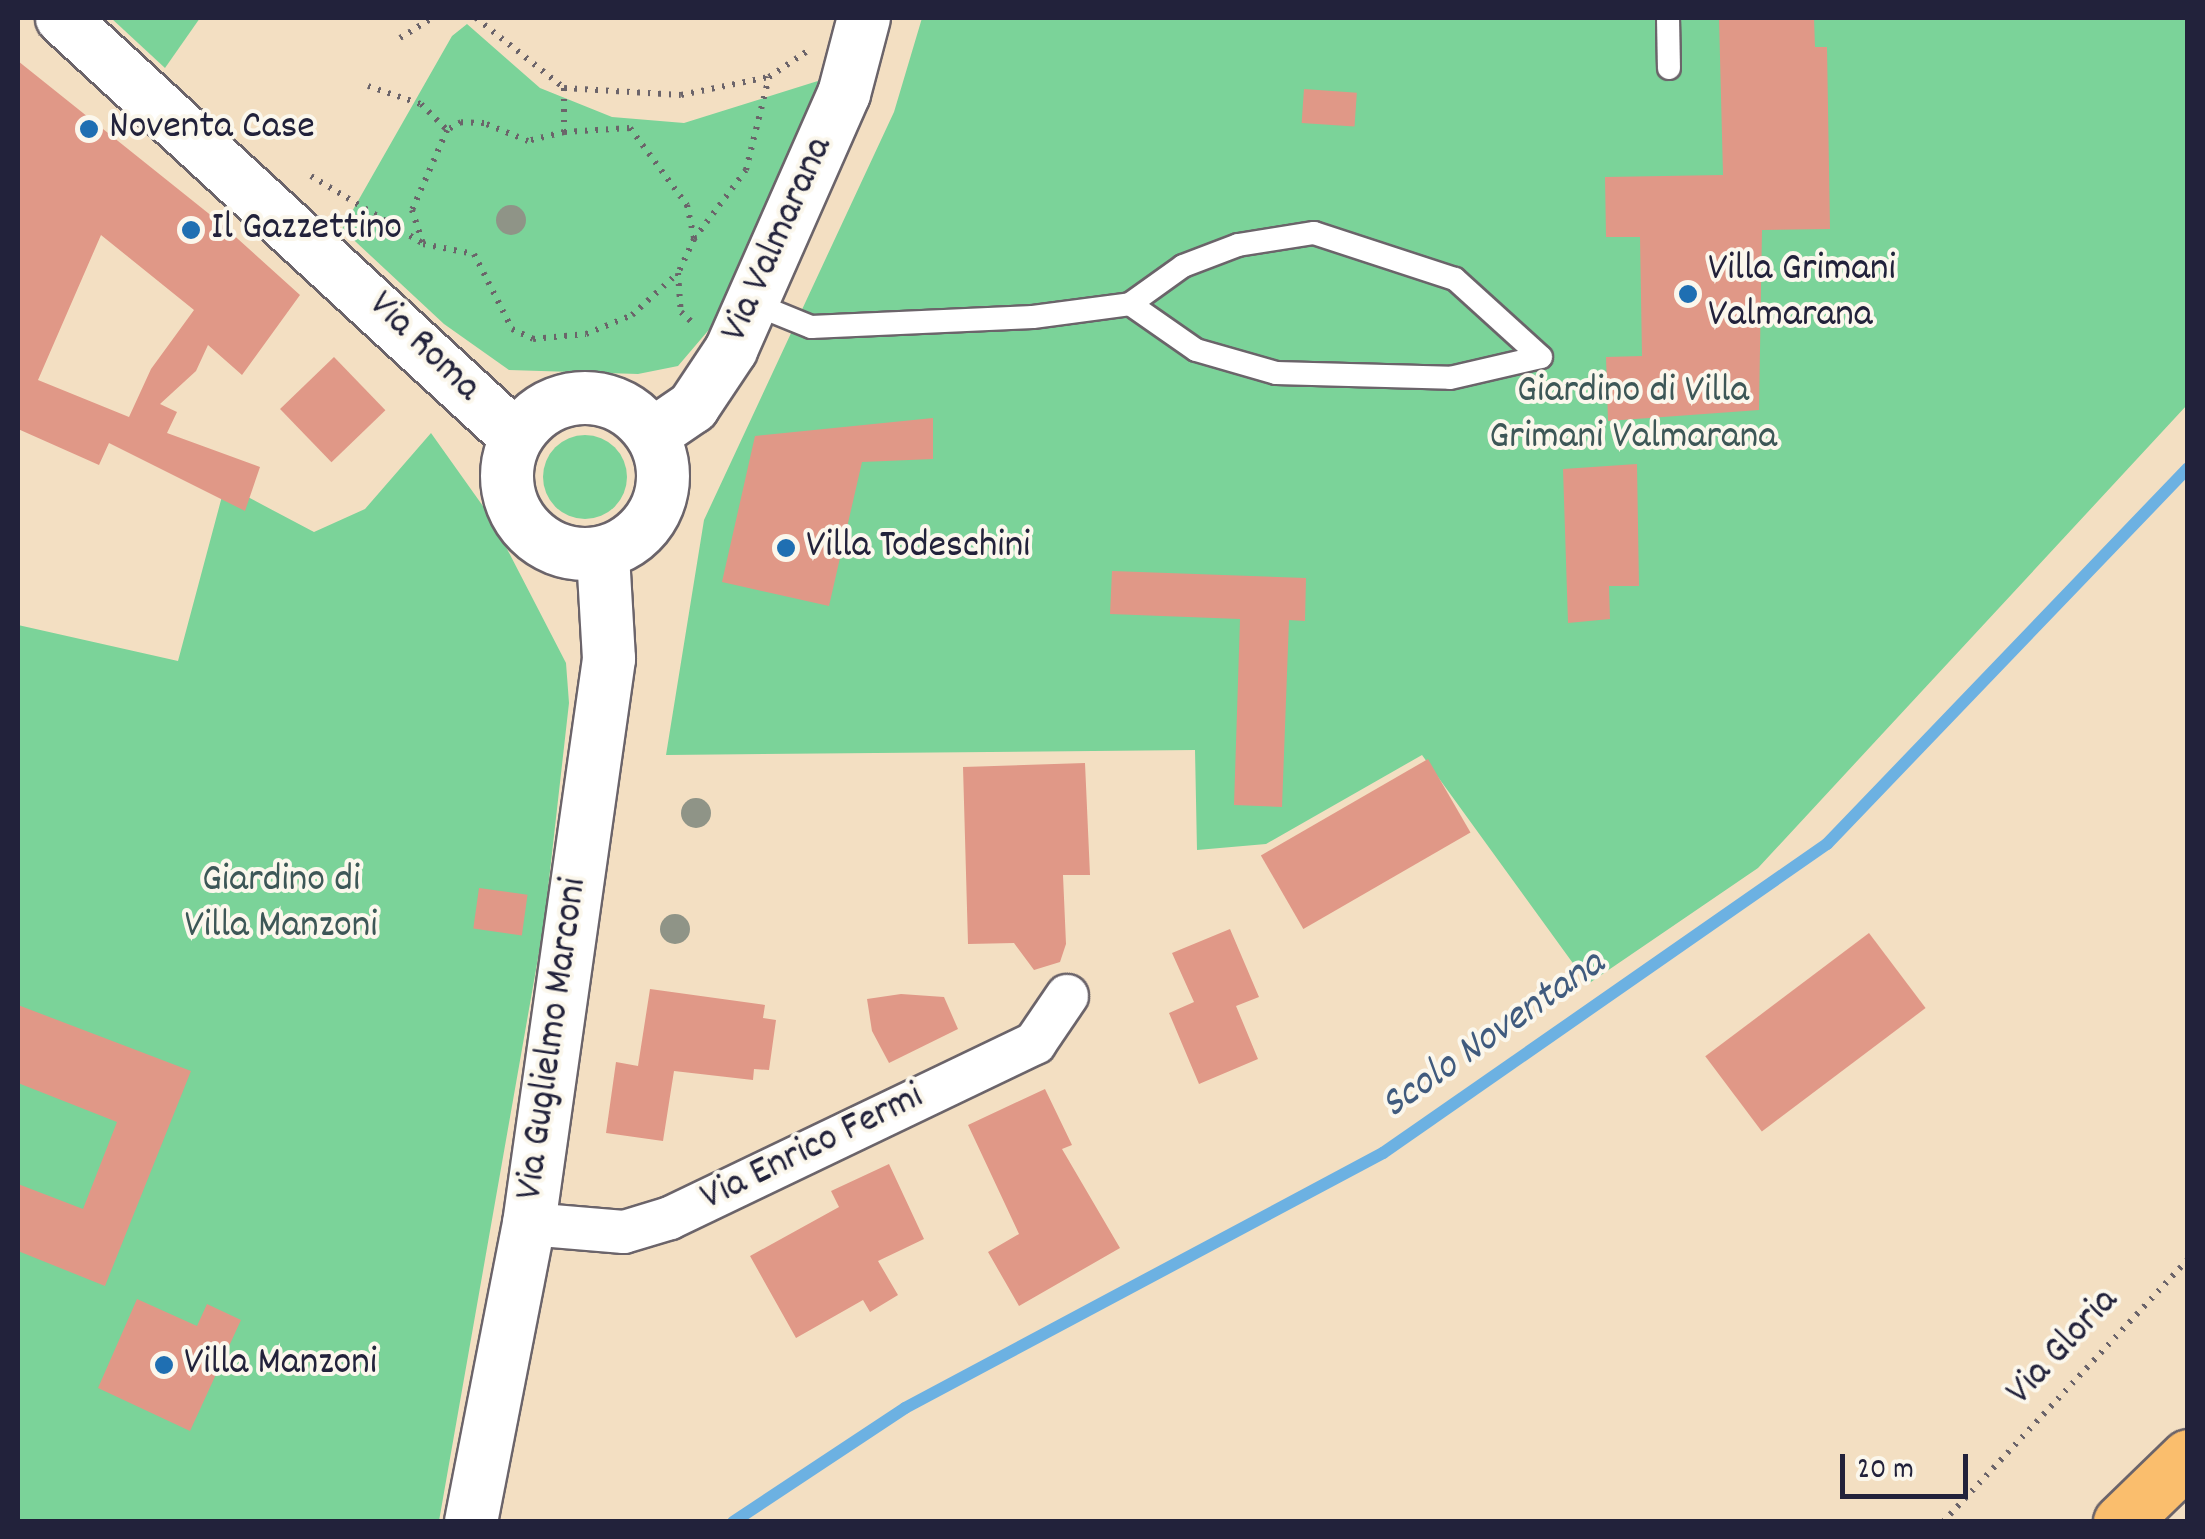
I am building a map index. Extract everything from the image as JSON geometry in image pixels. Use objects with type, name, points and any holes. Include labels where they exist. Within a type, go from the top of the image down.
[{"type":"highway","points":[[2121,1522],[2188,1457]]},
{"type":"street","name":"Via Roma","points":[[62,18],[516,437],[531,418],[572,398],[618,405],[652,436]]},
{"type":"street","name":"Via Valmarana","points":[[652,436],[693,407],[752,303],[844,94],[864,18]]},
{"type":"street","points":[[516,437],[507,487],[530,533],[576,555],[602,554],[630,542],[656,507],[662,464],[652,436]]},
{"type":"street","name":"Via Guglielmo Marconi","points":[[471,1522],[529,1224],[609,659],[602,554]]},
{"type":"street","name":"Via Enrico Fermi","points":[[529,1224],[624,1232],[670,1218],[1035,1043],[1067,996]]},
{"type":"lane","points":[[1668,18],[1669,68]]},
{"type":"lane","points":[[752,303],[811,327],[1034,318],[1130,304],[1183,266],[1238,246],[1314,233],[1455,279],[1541,357],[1450,378],[1276,373],[1196,350],[1130,304]]},
{"type":"path","points":[[400,38],[432,18]]},
{"type":"path","points":[[476,18],[564,88],[681,95],[769,78],[814,46]]},
{"type":"path","points":[[311,176],[423,244],[474,254],[512,329],[534,339],[586,334],[632,316],[678,274],[694,239],[746,170],[769,78]]},
{"type":"path","points":[[368,86],[421,104],[447,130]]},
{"type":"path","points":[[564,88],[564,132]]},
{"type":"path","points":[[423,244],[412,210],[447,130],[461,122],[484,123],[528,141],[564,132],[630,128],[687,206],[694,239]]},
{"type":"path","points":[[678,274],[681,312],[702,332]]},
{"type":"path","name":"Via Gloria","points":[[1943,1522],[2188,1259]]},
{"type":"green space","points":[[111,18],[200,18],[165,68]]},
{"type":"green space","name":"Giardino di Villa Grimani Valmarana","points":[[922,18],[2187,18],[2187,405],[1758,868],[1588,984],[1422,755],[1266,844],[1197,850],[1195,750],[666,755],[704,520],[894,112]]},
{"type":"green space","points":[[467,24],[540,88],[612,117],[684,123],[821,80],[724,312],[678,366],[638,374],[509,370],[444,324],[342,229],[452,36]]},
{"type":"green space","name":"Giardino di Villa Manzoni","points":[[431,433],[490,516],[566,663],[569,703],[544,924],[439,1521],[18,1522],[18,625],[178,661],[225,485],[314,532],[365,509]]},
{"type":"green space","points":[[577,435],[593,435],[609,442],[620,453],[627,477],[624,493],[615,507],[593,519],[577,519],[561,512],[550,501],[543,485],[543,469],[550,453],[561,442]]},
{"type":"building","points":[[1719,18],[1814,18],[1815,47],[1827,47],[1830,229],[1762,230],[1759,410],[1608,421],[1606,357],[1642,356],[1640,237],[1606,237],[1605,177],[1723,175]]},
{"type":"building","points":[[18,61],[218,221],[300,295],[242,375],[208,345],[196,371],[160,404],[177,412],[167,433],[260,467],[245,511],[109,443],[99,465],[18,429]],"holes":[[[101,235],[194,310],[151,369],[129,417],[38,380]]]},
{"type":"building","points":[[1304,89],[1357,93],[1354,127],[1302,123]]},
{"type":"building","points":[[334,357],[385,410],[331,462],[280,409]]},
{"type":"building","points":[[933,418],[933,459],[862,462],[829,606],[722,582],[755,436]]},
{"type":"building","points":[[1637,464],[1639,586],[1609,586],[1610,619],[1568,623],[1563,469]]},
{"type":"building","points":[[1112,571],[1306,578],[1305,621],[1289,620],[1282,807],[1234,805],[1240,619],[1110,614]]},
{"type":"building","points":[[1428,759],[1470,833],[1303,929],[1261,856]]},
{"type":"building","points":[[1085,763],[1090,875],[1063,875],[1066,944],[1060,962],[1034,970],[1014,943],[968,944],[963,767]]},
{"type":"building","points":[[479,888],[528,895],[522,935],[473,929]]},
{"type":"building","points":[[1230,929],[1259,997],[1236,1006],[1258,1059],[1199,1084],[1169,1013],[1194,1002],[1172,953]]},
{"type":"building","points":[[1869,933],[1926,1008],[1762,1131],[1705,1056]]},
{"type":"building","points":[[650,989],[765,1005],[763,1018],[776,1020],[769,1070],[754,1069],[753,1080],[674,1071],[663,1141],[606,1133],[616,1062],[638,1066]]},
{"type":"building","points":[[901,994],[944,997],[958,1029],[889,1063],[872,1031],[867,999]]},
{"type":"building","points":[[18,1005],[191,1071],[105,1286],[18,1251],[18,1184],[83,1209],[117,1122],[18,1083]]},
{"type":"building","points":[[1045,1089],[1072,1145],[1062,1149],[1120,1248],[1019,1306],[988,1252],[1019,1234],[968,1125]]},
{"type":"building","points":[[889,1164],[924,1239],[878,1261],[898,1295],[870,1312],[863,1300],[796,1338],[750,1256],[839,1207],[831,1191]]},
{"type":"building","name":"Villa Manzoni","points":[[137,1299],[197,1326],[207,1304],[241,1320],[190,1431],[98,1388]]},
{"type":"waterway","name":"Scolo Noventana","points":[[733,1522],[905,1408],[1383,1153],[1827,844],[2188,468]]},
{"type":"place","name":"Noventa Case","points":[[89,129]]},
{"type":"place","name":"Il Gazzettino","points":[[191,230]]},
{"type":"place","name":"Villa Grimani Valmarana","points":[[1688,294]]},
{"type":"place","name":"Villa Todeschini","points":[[786,548]]},
{"type":"place","name":"Villa Manzoni","points":[[164,1365]]}]
